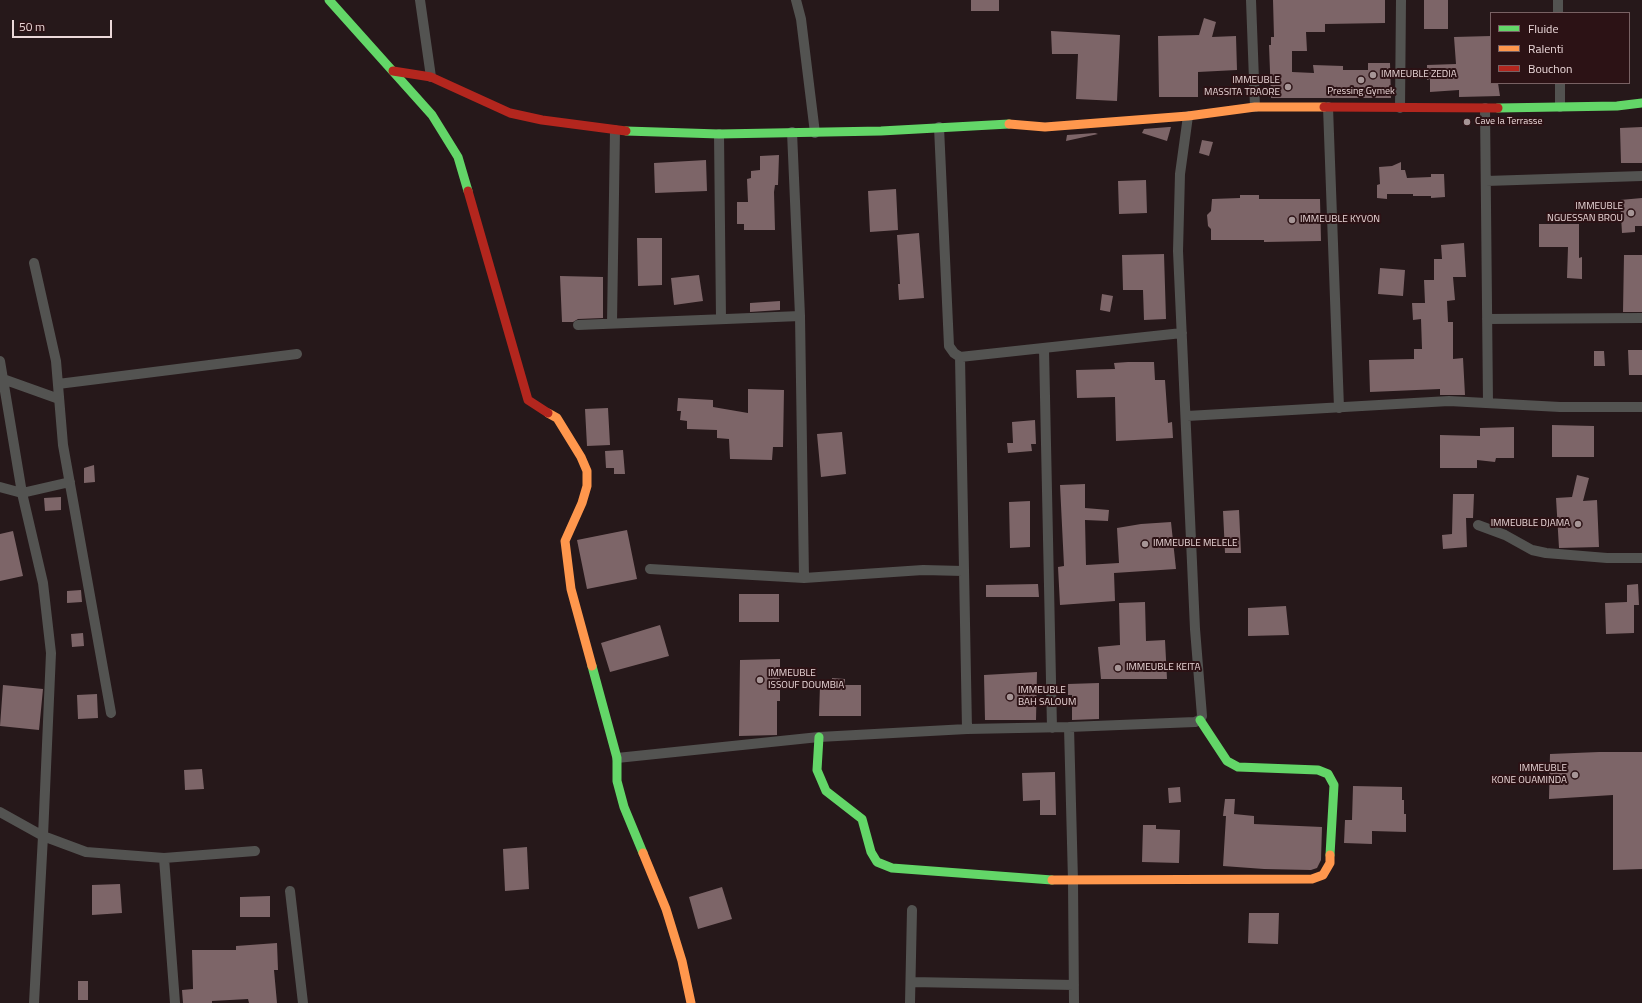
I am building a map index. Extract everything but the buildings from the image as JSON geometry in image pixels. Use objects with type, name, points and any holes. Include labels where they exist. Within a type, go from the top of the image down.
[{"type":"street","points":[[329,0],[432,115],[458,157],[528,400],[557,418],[581,457],[587,471],[587,486],[582,503],[565,541],[571,589],[617,758],[617,781],[624,807],[666,909],[682,961],[691,1003]]},
{"type":"street","points":[[420,0],[432,77]]},
{"type":"street","points":[[796,0],[800,19],[815,133]]},
{"type":"street","points":[[1251,0],[1255,107]]},
{"type":"street","points":[[1400,108],[1401,0]]},
{"type":"street","points":[[1558,0],[1558,12]]},
{"type":"street","points":[[393,70],[432,77],[510,113],[542,120],[615,130],[719,134],[881,132],[939,127],[1005,124],[1052,126],[1188,116],[1255,107],[1485,108],[1560,107],[1642,103]]},
{"type":"street","points":[[1560,84],[1560,107]]},
{"type":"street","points":[[1328,107],[1339,408]]},
{"type":"street","points":[[1485,108],[1488,403]]},
{"type":"street","points":[[1188,116],[1180,174],[1178,251],[1195,629],[1202,716],[1200,720]]},
{"type":"street","points":[[939,127],[949,346],[954,353],[960,357],[1182,333]]},
{"type":"street","points":[[612,323],[615,130]]},
{"type":"street","points":[[792,132],[800,316],[804,578]]},
{"type":"street","points":[[719,134],[722,319]]},
{"type":"street","points":[[1486,181],[1642,176]]},
{"type":"street","points":[[34,264],[56,361],[63,445],[111,713]]},
{"type":"street","points":[[578,325],[800,316]]},
{"type":"street","points":[[1488,319],[1642,318]]},
{"type":"street","points":[[1044,349],[1052,728]]},
{"type":"street","points":[[58,384],[297,354]]},
{"type":"street","points":[[960,357],[966,729]]},
{"type":"street","points":[[0,361],[22,493],[43,583],[51,653],[34,1003]]},
{"type":"street","points":[[3,378],[59,399]]},
{"type":"street","points":[[1186,416],[1449,401],[1560,407],[1642,407]]},
{"type":"street","points":[[0,487],[22,493],[70,482]]},
{"type":"street","points":[[1478,525],[1506,535],[1532,550],[1546,553],[1607,558],[1642,558]]},
{"type":"street","points":[[650,569],[804,578],[923,570],[963,571]]},
{"type":"street","points":[[617,758],[819,737],[966,729],[1052,728],[1196,722],[1200,720]]},
{"type":"street","points":[[819,737],[817,770],[826,791],[862,819],[871,852],[877,862],[892,868],[957,874],[1073,881],[1312,879],[1323,875],[1330,863],[1334,785],[1328,774],[1318,770],[1238,767],[1227,761],[1200,720]]},
{"type":"street","points":[[1069,727],[1073,881],[1074,1003]]},
{"type":"street","points":[[0,812],[43,836],[86,852],[164,858],[256,851]]},
{"type":"street","points":[[164,858],[175,1003]]},
{"type":"street","points":[[290,891],[303,1003]]},
{"type":"street","points":[[910,1003],[912,910]]},
{"type":"street","points":[[911,982],[1074,985]]},
{"type":"traffic: fast","points":[[329,0],[432,115],[458,157],[468,191]]},
{"type":"traffic: fast","points":[[1498,108],[1617,106],[1642,103]]},
{"type":"traffic: fast","points":[[626,131],[719,134],[881,131],[1009,124]]},
{"type":"traffic: fast","points":[[592,666],[617,758],[617,781],[624,807],[643,853]]},
{"type":"traffic: fast","points":[[1200,720],[1227,761],[1238,767],[1318,770],[1328,774],[1334,785],[1330,855]]},
{"type":"traffic: fast","points":[[819,737],[817,770],[826,791],[862,819],[871,852],[877,862],[892,868],[1052,880]]},
{"type":"traffic: slow","points":[[1009,124],[1045,127],[1188,116],[1255,107],[1324,107]]},
{"type":"traffic: slow","points":[[548,413],[557,418],[581,457],[587,471],[587,486],[582,503],[565,541],[571,589],[592,666]]},
{"type":"traffic: slow","points":[[643,853],[666,909],[682,961],[691,1003]]},
{"type":"traffic: slow","points":[[1052,880],[1312,879],[1323,875],[1330,863],[1330,855]]},
{"type":"traffic: jam","points":[[393,71],[431,77],[510,113],[542,120],[626,131]]},
{"type":"traffic: jam","points":[[1324,107],[1498,108]]},
{"type":"traffic: jam","points":[[468,191],[528,400],[548,413]]},
{"type":"place","name":"IMMEUBLE ZEDIA","points":[[1373,75]]},
{"type":"place","name":"Pressing Gymek","points":[[1361,80]]},
{"type":"place","name":"IMMEUBLE MASSITA TRAORE","points":[[1288,87]]},
{"type":"place","name":"Cave la Terrasse","points":[[1467,122]]},
{"type":"place","name":"IMMEUBLE NGUESSAN BROU","points":[[1631,213]]},
{"type":"place","name":"IMMEUBLE KYVON","points":[[1292,220]]},
{"type":"place","name":"IMMEUBLE DJAMA","points":[[1578,524]]},
{"type":"place","name":"IMMEUBLE MELELE","points":[[1145,544]]},
{"type":"place","name":"IMMEUBLE KEITA","points":[[1118,668]]},
{"type":"place","name":"IMMEUBLE ISSOUF DOUMBIA","points":[[760,680]]},
{"type":"place","name":"IMMEUBLE BAH SALOUM","points":[[1010,697]]},
{"type":"place","name":"IMMEUBLE KONE OUAMINDA","points":[[1575,775]]}]
